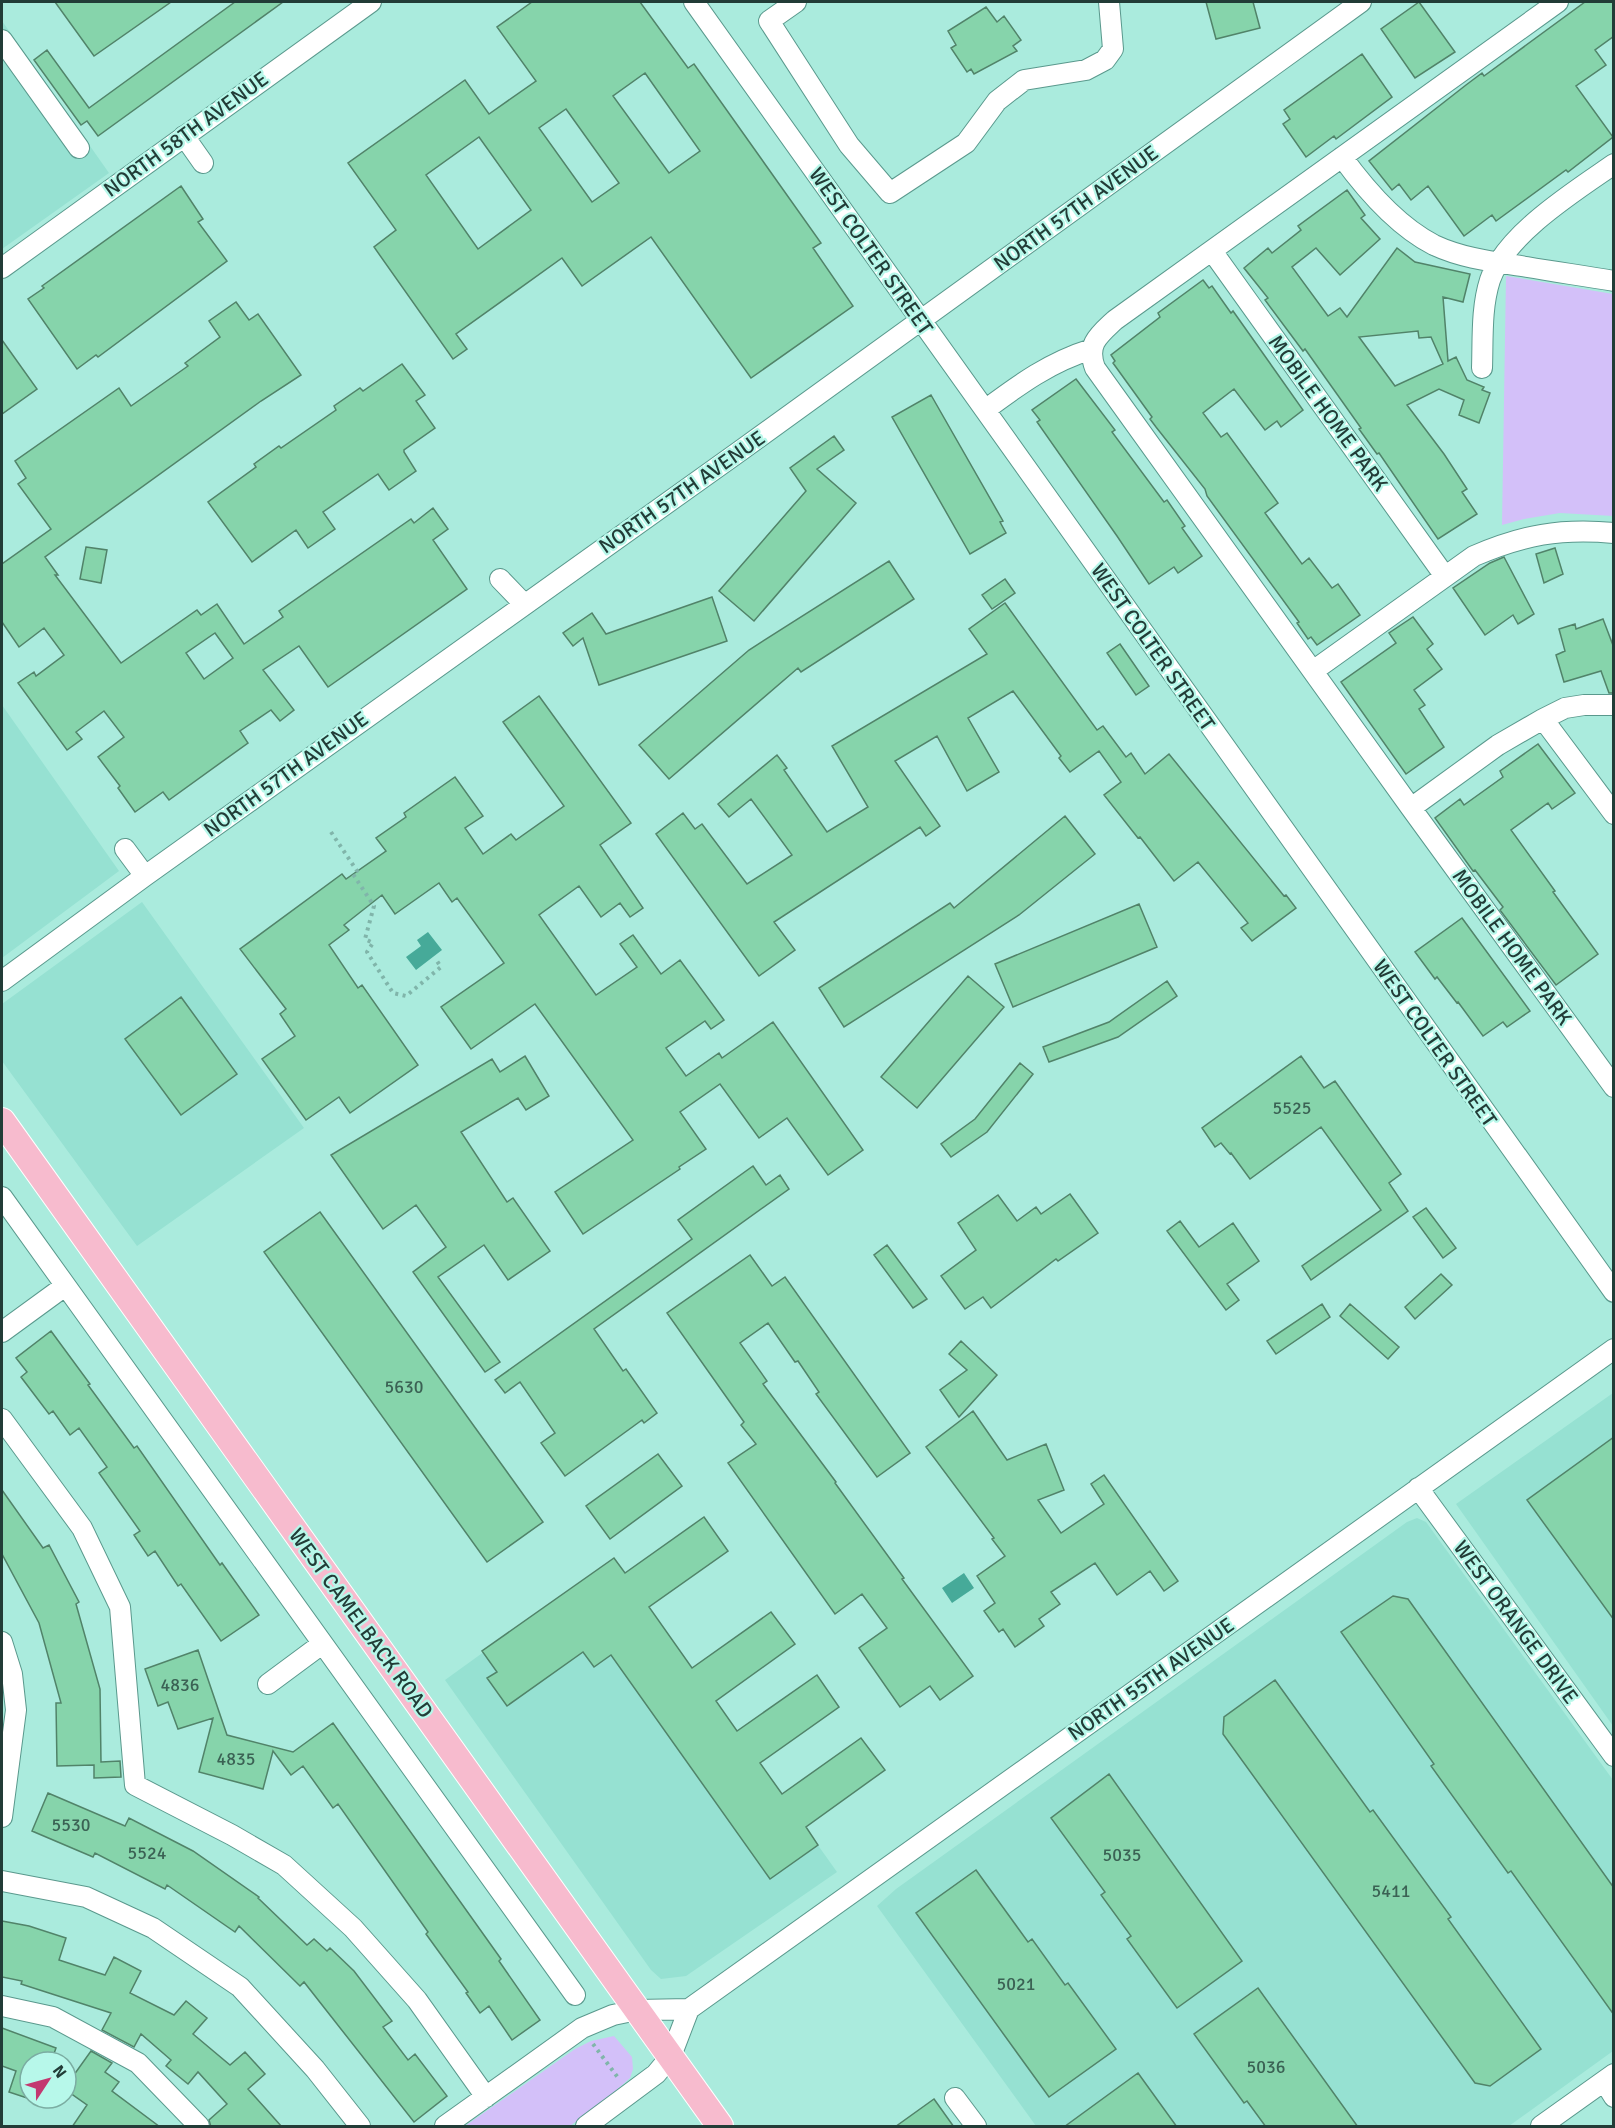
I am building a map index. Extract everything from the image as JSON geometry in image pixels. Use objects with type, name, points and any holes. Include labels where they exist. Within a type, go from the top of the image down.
[{"type":"main road","name":"WEST CAMELBACK ROAD","points":[[2,1121],[720,2127]]},
{"type":"street","name":"NORTH 58TH AVENUE","points":[[2,268],[371,2]]},
{"type":"street","name":"WEST COLTER STREET","points":[[694,2],[1614,1292]]},
{"type":"street","points":[[796,2],[770,21],[849,145],[890,193],[966,143],[997,101],[1024,80],[1086,70],[1106,60],[1113,49],[1109,2]]},
{"type":"street","name":"NORTH 57TH AVENUE","points":[[2,981],[144,876],[1362,2]]},
{"type":"street","points":[[985,410],[1043,369],[1068,357],[1092,350],[1097,337],[1115,320],[1558,2]]},
{"type":"street","points":[[2,40],[79,148]]},
{"type":"street","points":[[184,136],[203,163]]},
{"type":"street","points":[[1342,157],[1359,181],[1405,226],[1432,244],[1453,253],[1499,263],[1614,281]]},
{"type":"street","points":[[1482,368],[1483,323],[1491,279],[1499,263],[1534,222],[1614,164]]},
{"type":"street","name":"MOBILE HOME PARK","points":[[1212,251],[1444,575]]},
{"type":"street","name":"MOBILE HOME PARK","points":[[1092,350],[1091,358],[1095,368],[1614,1087]]},
{"type":"street","points":[[1313,671],[1444,575],[1474,556],[1500,544],[1529,536],[1558,532],[1614,533]]},
{"type":"street","points":[[501,579],[524,603]]},
{"type":"street","points":[[1411,808],[1498,745],[1543,719],[1565,708],[1584,705],[1614,705]]},
{"type":"street","points":[[1543,719],[1614,814]]},
{"type":"street","points":[[125,849],[144,876]]},
{"type":"street","name":"WEST CAMELBACK ROAD","points":[[2,1197],[575,1995]]},
{"type":"street","points":[[2,1332],[65,1286]]},
{"type":"street","name":"NORTH 55TH AVENUE","points":[[689,2009],[1614,1349]]},
{"type":"street","points":[[2,1419],[82,1528],[120,1607],[135,1785],[232,1835],[284,1865],[353,1928],[417,2000],[486,2097]]},
{"type":"street","name":"WEST ORANGE DRIVE","points":[[1418,1488],[1614,1756]]},
{"type":"street","points":[[2,1642],[12,1674],[16,1710],[2,1818]]},
{"type":"street","points":[[268,1684],[322,1644]]},
{"type":"street","points":[[2,1881],[86,1897],[153,1928],[231,1981],[315,2069],[360,2127]]},
{"type":"street","points":[[2,2006],[53,2018],[138,2063],[199,2127]]},
{"type":"street","points":[[445,2127],[582,2028],[613,2015],[637,2010],[689,2009],[671,2056],[656,2074],[586,2127]]},
{"type":"street","points":[[1541,2127],[1610,2084]]},
{"type":"street","points":[[955,2098],[976,2127]]},
{"type":"path","points":[[331,832],[357,870],[352,874],[374,906],[365,939],[373,943],[367,952],[393,993],[406,996],[441,967],[437,961]]},
{"type":"path","points":[[589,2038],[621,2082]]},
{"type":"shaded area","points":[[2,21],[109,173],[2,249]]},
{"type":"shaded area","points":[[1506,276],[1613,294],[1613,516],[1560,513],[1502,525]]},
{"type":"shaded area","points":[[2,705],[119,871],[2,958]]},
{"type":"shaded area","points":[[142,902],[304,1128],[137,1246],[2,1061],[2,1004]]},
{"type":"shaded area","points":[[428,932],[442,950],[416,970],[406,957],[421,946],[417,940]]},
{"type":"shaded area","points":[[1613,1393],[1613,1726],[1456,1504]]},
{"type":"shaded area","points":[[1417,1518],[1426,1522],[1613,1780],[1613,2051],[1509,2126],[1036,2126],[877,1906],[896,1889],[1407,1522]]},
{"type":"shaded area","points":[[614,1558],[837,1872],[686,1976],[661,1979],[651,1970],[445,1680]]},
{"type":"shaded area","points":[[964,1573],[974,1588],[952,1603],[942,1588]]},
{"type":"shaded area","points":[[614,2036],[632,2057],[633,2069],[630,2078],[570,2126],[465,2126],[575,2049],[591,2041]]},
{"type":"building","points":[[55,2],[171,2],[94,56]]},
{"type":"building","points":[[235,2],[283,2],[98,136],[87,121],[81,125],[34,60],[47,50],[89,108]]},
{"type":"building","points":[[532,2],[640,2],[688,68],[694,64],[821,243],[813,248],[853,306],[751,378],[651,237],[582,286],[562,258],[456,334],[467,349],[453,359],[374,247],[396,230],[348,163],[465,80],[489,114],[536,81],[497,27]],"holes":[[[645,73],[700,151],[669,173],[613,96]],[[566,109],[619,183],[592,202],[539,128]],[[479,137],[531,210],[478,249],[426,175]]]},
{"type":"building","points":[[1206,2],[1253,2],[1260,28],[1216,39]]},
{"type":"building","points":[[1419,2],[1455,52],[1415,78],[1381,29]]},
{"type":"building","points":[[1585,2],[1614,2],[1614,36],[1595,50],[1606,65],[1576,86],[1613,137],[1568,172],[1566,170],[1496,221],[1492,215],[1464,236],[1428,186],[1411,200],[1399,184],[1392,190],[1369,161],[1482,73],[1484,76]]},
{"type":"building","points":[[986,7],[997,22],[1004,16],[1021,40],[1013,46],[1017,51],[974,74],[971,69],[967,72],[951,48],[956,45],[948,31]]},
{"type":"building","points":[[1362,54],[1392,97],[1336,139],[1334,136],[1306,157],[1283,124],[1290,119],[1284,110]]},
{"type":"building","points":[[181,186],[203,219],[198,222],[227,261],[98,357],[96,355],[77,369],[28,299],[44,288],[42,286]]},
{"type":"building","points":[[1347,190],[1365,215],[1361,218],[1380,239],[1340,275],[1316,248],[1292,267],[1328,316],[1340,308],[1347,317],[1397,248],[1415,262],[1470,274],[1463,302],[1443,297],[1448,361],[1456,357],[1467,380],[1484,387],[1482,390],[1490,393],[1479,423],[1459,415],[1464,400],[1439,389],[1407,405],[1467,489],[1462,492],[1477,514],[1438,539],[1305,349],[1303,351],[1265,300],[1268,298],[1244,268],[1268,248],[1272,253],[1301,230],[1298,226]],"holes":[[[1418,331],[1419,338],[1431,337],[1443,364],[1395,386],[1359,337]]]},
{"type":"building","points":[[1203,280],[1209,288],[1212,286],[1231,313],[1233,311],[1303,410],[1281,427],[1277,421],[1265,430],[1234,389],[1203,413],[1221,437],[1227,433],[1278,503],[1265,513],[1302,564],[1309,558],[1332,588],[1338,584],[1360,615],[1317,645],[1311,637],[1308,639],[1297,623],[1299,622],[1207,496],[1205,489],[1150,419],[1152,417],[1113,363],[1115,361],[1111,355],[1160,317],[1158,313]]},
{"type":"building","points":[[236,302],[249,320],[258,314],[301,375],[261,401],[45,557],[58,575],[55,575],[121,663],[197,610],[201,615],[217,604],[244,644],[283,617],[279,611],[411,519],[414,523],[433,508],[448,529],[433,540],[467,589],[328,687],[299,646],[263,670],[294,710],[280,721],[271,710],[240,731],[248,743],[169,800],[163,792],[135,812],[118,788],[120,786],[98,757],[124,737],[104,711],[76,732],[82,739],[67,750],[18,683],[34,672],[36,676],[64,655],[44,628],[19,647],[2,622],[2,564],[51,529],[18,484],[26,478],[15,461],[119,388],[131,406],[188,366],[185,363],[220,337],[209,321]],"holes":[[[215,633],[233,658],[204,679],[186,653]]]},
{"type":"building","points":[[2,340],[37,389],[2,414]]},
{"type":"building","points":[[402,364],[425,395],[416,401],[435,428],[404,450],[416,471],[389,490],[378,474],[323,512],[335,529],[308,548],[296,530],[252,562],[208,502],[256,467],[254,464],[279,446],[281,448],[336,410],[334,406],[360,388],[363,391]]},
{"type":"building","points":[[1076,379],[1115,430],[1112,432],[1164,502],[1167,500],[1185,526],[1182,528],[1202,556],[1178,573],[1174,567],[1149,584],[1037,422],[1040,420],[1032,410]]},
{"type":"building","points":[[931,395],[1003,521],[1000,522],[1006,533],[970,554],[892,417]]},
{"type":"building","points":[[834,436],[844,450],[817,469],[856,503],[754,621],[719,591],[806,491],[790,468]]},
{"type":"building","points":[[86,547],[107,550],[101,583],[80,579]]},
{"type":"building","points":[[1555,548],[1563,574],[1544,583],[1536,554]]},
{"type":"building","points":[[1504,557],[1534,614],[1518,624],[1513,615],[1485,635],[1453,588],[1490,563]]},
{"type":"building","points":[[889,561],[914,599],[801,672],[798,668],[669,779],[639,745],[749,650]]},
{"type":"building","points":[[1005,579],[1015,593],[992,609],[982,595]]},
{"type":"building","points":[[712,597],[727,641],[599,685],[583,638],[573,646],[563,633],[592,613],[606,634]]},
{"type":"building","points":[[1005,603],[1097,730],[1103,726],[1126,757],[1131,753],[1145,774],[1169,754],[1296,908],[1252,941],[1241,928],[1248,923],[1198,862],[1174,881],[1140,837],[1138,838],[1104,795],[1121,782],[1099,751],[1070,772],[1059,758],[1061,756],[1013,691],[968,718],[999,772],[967,791],[937,736],[895,761],[940,826],[926,836],[920,827],[774,922],[795,950],[759,976],[656,834],[683,813],[695,829],[702,824],[747,884],[792,855],[751,799],[729,817],[718,804],[777,755],[787,768],[784,770],[827,832],[868,807],[832,746],[987,654],[969,629]]},
{"type":"building","points":[[1413,617],[1433,644],[1427,649],[1442,669],[1414,690],[1425,705],[1419,709],[1444,747],[1406,774],[1341,682],[1396,643],[1389,633]]},
{"type":"building","points":[[1603,619],[1614,648],[1614,693],[1609,693],[1601,671],[1564,682],[1556,655],[1565,651],[1559,629],[1575,624],[1576,629]]},
{"type":"building","points":[[1120,644],[1149,686],[1136,695],[1107,653]]},
{"type":"building","points":[[539,696],[631,823],[600,845],[643,908],[630,917],[620,903],[601,917],[579,886],[539,915],[596,995],[637,967],[620,944],[633,935],[661,974],[680,960],[724,1020],[711,1029],[705,1021],[666,1048],[686,1076],[719,1053],[722,1058],[773,1022],[863,1150],[828,1175],[787,1118],[759,1138],[720,1084],[680,1112],[706,1149],[583,1234],[555,1192],[633,1140],[535,1004],[471,1049],[441,1007],[504,963],[457,898],[452,902],[439,883],[395,914],[382,895],[344,925],[349,930],[329,945],[358,988],[362,985],[418,1065],[350,1113],[339,1097],[306,1120],[262,1059],[295,1036],[280,1014],[286,1009],[240,949],[342,874],[346,879],[386,851],[376,838],[406,817],[404,813],[455,777],[483,816],[465,828],[483,854],[511,834],[516,840],[564,806],[503,722]]},
{"type":"building","points":[[1538,744],[1575,793],[1552,809],[1548,803],[1511,830],[1598,954],[1556,985],[1500,910],[1503,907],[1475,870],[1473,871],[1435,818],[1460,799],[1464,805],[1503,777],[1500,771]]},
{"type":"building","points":[[1065,816],[1095,854],[1019,915],[844,1027],[819,988],[950,903],[954,908]]},
{"type":"building","points":[[1139,904],[1157,947],[1013,1007],[995,964]]},
{"type":"building","points":[[1462,918],[1530,1011],[1507,1027],[1503,1022],[1483,1036],[1458,1002],[1437,977],[1435,979],[1415,952]]},
{"type":"building","points":[[968,976],[1004,1007],[917,1108],[881,1077]]},
{"type":"building","points":[[1167,981],[1177,996],[1118,1037],[1049,1062],[1043,1047],[1109,1022]]},
{"type":"building","points":[[181,997],[237,1074],[181,1115],[125,1039]]},
{"type":"building","points":[[525,1056],[549,1096],[526,1110],[518,1098],[461,1132],[507,1202],[513,1198],[550,1251],[508,1280],[484,1245],[438,1277],[500,1362],[485,1372],[413,1272],[446,1247],[416,1205],[383,1229],[331,1155],[492,1059],[500,1072]]},
{"type":"building","points":[[1301,1056],[1324,1088],[1335,1081],[1401,1174],[1389,1183],[1408,1211],[1311,1280],[1302,1266],[1381,1210],[1321,1127],[1250,1179],[1231,1153],[1221,1143],[1215,1147],[1202,1128]]},
{"type":"building","points":[[1020,1063],[1033,1074],[987,1132],[951,1157],[941,1144],[975,1119]]},
{"type":"building","points":[[753,1166],[766,1185],[780,1175],[789,1189],[594,1329],[623,1371],[626,1369],[657,1413],[644,1423],[642,1420],[565,1476],[541,1443],[555,1433],[520,1382],[505,1393],[495,1380],[692,1239],[678,1220]]},
{"type":"building","points":[[1070,1194],[1098,1233],[1058,1261],[1056,1259],[991,1308],[983,1297],[965,1309],[941,1276],[976,1250],[958,1223],[998,1195],[1017,1221],[1036,1207],[1041,1214]]},
{"type":"building","points":[[1426,1208],[1456,1248],[1443,1258],[1413,1217]]},
{"type":"building","points":[[320,1212],[543,1522],[487,1562],[264,1252]]},
{"type":"building","points":[[1180,1221],[1199,1247],[1233,1223],[1259,1261],[1227,1284],[1239,1300],[1226,1310],[1167,1231]]},
{"type":"building","points":[[887,1245],[927,1299],[913,1308],[874,1255]]},
{"type":"building","points":[[750,1255],[772,1286],[785,1277],[910,1453],[877,1477],[816,1394],[819,1392],[798,1361],[795,1362],[768,1323],[740,1343],[767,1381],[763,1384],[836,1482],[904,1578],[902,1579],[973,1676],[940,1700],[930,1686],[900,1707],[859,1648],[887,1628],[862,1594],[835,1614],[728,1463],[756,1444],[741,1425],[744,1422],[667,1313]]},
{"type":"building","points":[[1441,1274],[1452,1285],[1415,1319],[1405,1307]]},
{"type":"building","points":[[1322,1304],[1330,1317],[1276,1354],[1267,1341]]},
{"type":"building","points":[[1350,1304],[1399,1347],[1388,1359],[1340,1316]]},
{"type":"building","points":[[51,1331],[134,1448],[137,1446],[220,1565],[222,1563],[259,1615],[221,1641],[181,1584],[178,1586],[155,1551],[148,1556],[134,1535],[140,1531],[99,1473],[107,1467],[79,1428],[70,1435],[53,1411],[49,1414],[21,1377],[27,1372],[16,1358]]},
{"type":"building","points":[[961,1341],[997,1375],[959,1417],[940,1390],[967,1370],[949,1354]]},
{"type":"building","points":[[973,1411],[1007,1460],[1046,1444],[1064,1490],[1038,1500],[1061,1533],[1104,1504],[1091,1484],[1104,1475],[1178,1581],[1164,1591],[1150,1571],[1117,1595],[1095,1563],[1051,1592],[1060,1604],[1039,1619],[1044,1626],[1015,1647],[1003,1629],[999,1632],[984,1611],[995,1603],[977,1576],[1005,1556],[926,1447]]},
{"type":"building","points":[[1614,1437],[1614,1620],[1527,1500]]},
{"type":"building","points":[[658,1454],[682,1486],[610,1539],[586,1506]]},
{"type":"building","points":[[2,1490],[43,1548],[49,1545],[79,1602],[76,1604],[100,1689],[101,1762],[120,1761],[121,1777],[94,1778],[94,1765],[57,1766],[56,1703],[61,1703],[39,1623],[2,1554]]},
{"type":"building","points":[[704,1517],[728,1551],[649,1607],[692,1668],[771,1612],[795,1644],[716,1701],[737,1731],[817,1675],[839,1707],[760,1763],[782,1794],[861,1738],[885,1770],[806,1827],[818,1845],[770,1879],[611,1655],[594,1667],[583,1652],[507,1706],[487,1678],[497,1672],[482,1651],[614,1558],[625,1573]]},
{"type":"building","points":[[1393,1596],[1408,1599],[1614,1888],[1614,2015],[1511,1871],[1508,1873],[1431,1766],[1434,1764],[1341,1632]]},
{"type":"building","points":[[198,1650],[227,1735],[293,1752],[333,1723],[501,1959],[499,1961],[540,2020],[512,2040],[489,2006],[480,2013],[466,1993],[468,1992],[426,1934],[428,1932],[338,1804],[333,1808],[303,1766],[291,1775],[273,1751],[263,1789],[199,1772],[213,1718],[178,1729],[168,1702],[158,1706],[145,1669]]},
{"type":"building","points":[[1275,1680],[1370,1812],[1373,1810],[1451,1917],[1448,1919],[1541,2049],[1490,2086],[1475,2083],[1223,1734],[1224,1717]]},
{"type":"building","points":[[1109,1774],[1242,1961],[1177,2008],[1127,1939],[1131,1936],[1101,1895],[1105,1892],[1051,1818]]},
{"type":"building","points":[[48,1793],[125,1826],[129,1818],[193,1851],[259,1897],[307,1945],[314,1939],[327,1951],[330,1948],[354,1971],[392,2021],[383,2027],[408,2060],[415,2054],[447,2096],[414,2122],[304,1982],[300,1986],[239,1926],[235,1932],[167,1885],[165,1889],[95,1853],[93,1857],[32,1831]]},
{"type":"building","points":[[976,1870],[1028,1942],[1032,1939],[1065,1985],[1068,1983],[1116,2049],[1049,2097],[916,1913]]},
{"type":"building","points":[[2,1921],[29,1926],[66,1938],[59,1960],[105,1975],[114,1957],[141,1971],[130,1993],[174,2015],[186,2001],[207,2018],[193,2034],[230,2065],[245,2052],[265,2074],[248,2089],[282,2127],[211,2127],[209,2120],[227,2104],[198,2072],[188,2084],[166,2066],[171,2060],[141,2034],[134,2047],[102,2030],[111,2013],[21,1984],[22,1981],[2,1977]]},
{"type":"building","points":[[1258,1988],[1358,2127],[1266,2127],[1247,2101],[1244,2103],[1194,2034]]},
{"type":"building","points":[[2,2028],[56,2048],[55,2050],[18,2050],[18,2095],[9,2092],[16,2071],[2,2066]]},
{"type":"building","points":[[91,2051],[112,2063],[105,2072],[119,2082],[112,2091],[160,2127],[72,2127],[87,2105],[78,2099],[78,2069]]},
{"type":"building","points":[[1138,2073],[1177,2127],[1064,2127]]},
{"type":"building","points":[[934,2099],[954,2127],[895,2127]]}]
